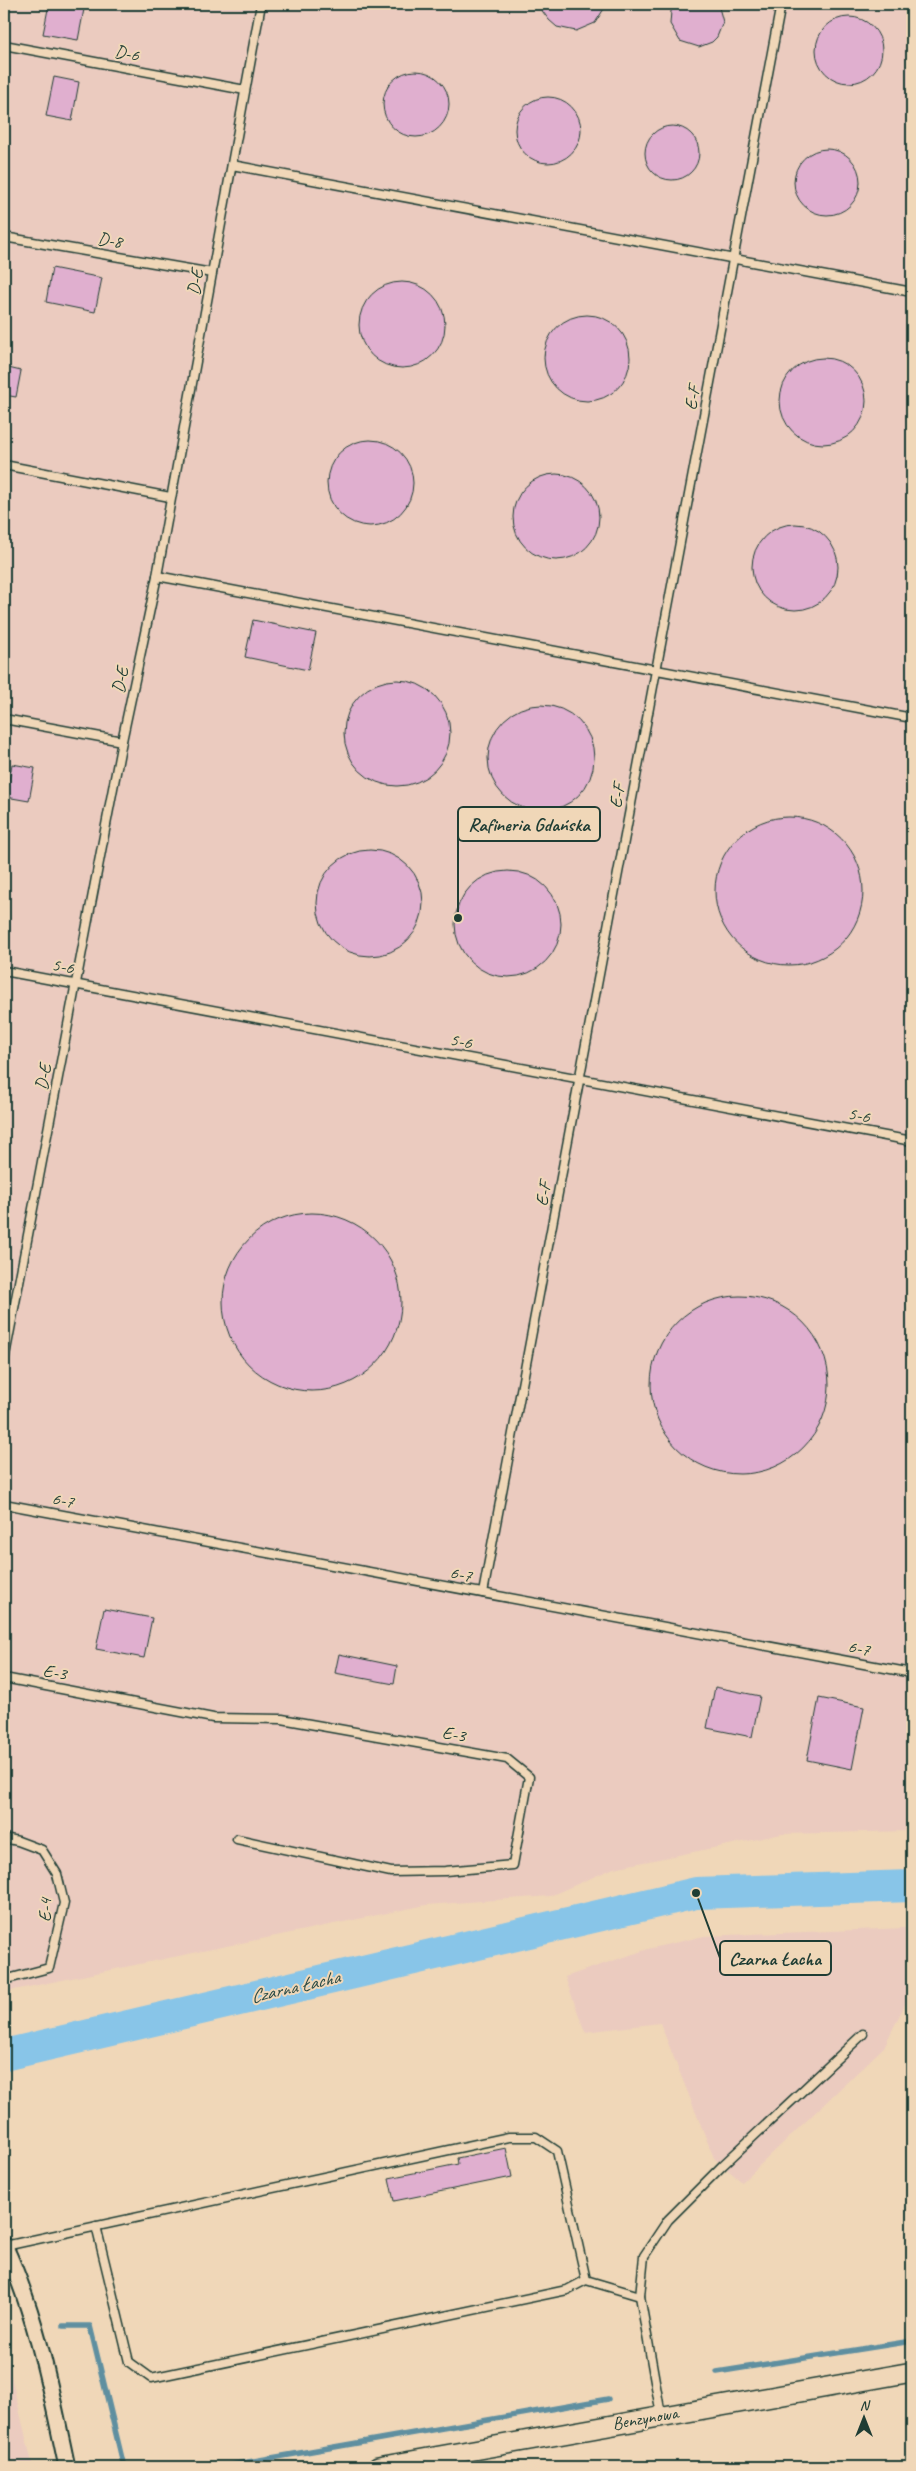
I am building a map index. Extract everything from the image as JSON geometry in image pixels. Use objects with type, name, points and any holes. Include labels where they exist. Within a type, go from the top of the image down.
[{"type":"street","points":[[4,2246],[31,2314],[45,2365],[66,2467]]},
{"type":"street","name":"Benzynowa","points":[[378,2467],[661,2415],[912,2372]]},
{"type":"lane","name":"D-E","points":[[4,1361],[122,742],[156,576],[261,4]]},
{"type":"lane","name":"E-F","points":[[483,1593],[781,4]]},
{"type":"lane","name":"D-6","points":[[4,45],[245,90]]},
{"type":"lane","points":[[232,165],[912,292]]},
{"type":"lane","name":"D-8","points":[[4,236],[212,273]]},
{"type":"lane","points":[[4,465],[170,497]]},
{"type":"lane","points":[[156,576],[912,718]]},
{"type":"lane","points":[[4,719],[122,742]]},
{"type":"lane","name":"5-6","points":[[4,971],[912,1141]]},
{"type":"lane","name":"6-7","points":[[4,1504],[912,1674]]},
{"type":"lane","name":"E-3","points":[[4,1678],[213,1718],[282,1719],[498,1757],[507,1759],[529,1776],[513,1865],[445,1871],[391,1872],[237,1838]]},
{"type":"lane","name":"E-4","points":[[4,1838],[42,1850],[57,1874],[64,1904],[50,1968],[4,1980]]},
{"type":"lane","points":[[661,2415],[640,2296],[644,2256],[668,2220],[723,2165],[863,2034]]},
{"type":"lane","points":[[4,2246],[509,2137],[536,2137],[557,2151],[586,2280]]},
{"type":"lane","points":[[96,2226],[128,2362],[151,2378],[567,2290],[586,2280],[640,2296]]},
{"type":"shaded area","points":[[4,4],[912,4],[912,1831],[782,1834],[614,1868],[550,1896],[426,1905],[4,1992]]},
{"type":"shaded area","points":[[905,1928],[906,2002],[884,2047],[742,2182],[714,2158],[660,2023],[585,2032],[565,1977],[648,1949],[704,1936]]},
{"type":"shaded area","points":[[4,2355],[6,2355],[33,2467],[4,2467]]},
{"type":"building","points":[[49,4],[85,4],[78,40],[43,34]]},
{"type":"building","points":[[537,4],[607,4],[595,23],[576,31],[557,27]]},
{"type":"building","points":[[675,4],[718,4],[723,22],[717,37],[712,42],[699,47],[680,41],[670,24],[671,11]]},
{"type":"building","points":[[843,17],[855,17],[873,26],[880,37],[882,50],[880,63],[873,74],[862,81],[843,83],[830,78],[821,69],[816,56],[816,44],[821,31],[830,22]]},
{"type":"building","points":[[410,71],[422,71],[440,80],[447,91],[449,104],[447,117],[440,128],[429,135],[410,137],[397,132],[388,123],[383,110],[383,98],[388,85],[397,76]]},
{"type":"building","points":[[54,77],[79,82],[72,121],[46,116]]},
{"type":"building","points":[[541,97],[555,97],[567,102],[576,111],[581,123],[579,143],[572,154],[555,163],[541,163],[529,158],[520,149],[515,137],[515,123],[520,111],[529,102]]},
{"type":"building","points":[[672,126],[682,128],[691,134],[697,143],[699,153],[697,163],[691,172],[682,178],[672,180],[662,178],[653,172],[647,163],[645,153],[647,143],[653,134],[662,128]]},
{"type":"building","points":[[821,149],[833,149],[851,158],[858,169],[860,182],[858,195],[851,206],[840,213],[821,215],[808,210],[799,201],[794,188],[794,176],[799,163],[808,154]]},
{"type":"building","points":[[52,268],[102,278],[95,312],[46,302]]},
{"type":"building","points":[[402,282],[418,285],[426,289],[438,301],[442,309],[445,325],[442,341],[438,349],[426,361],[418,365],[402,368],[386,365],[378,361],[366,349],[362,341],[359,325],[362,309],[366,301],[378,289],[386,285]]},
{"type":"building","points":[[587,315],[603,318],[611,322],[623,334],[627,342],[630,358],[627,374],[623,382],[611,394],[603,398],[587,401],[571,398],[563,394],[551,382],[547,374],[544,358],[547,342],[551,334],[563,322],[571,318]]},
{"type":"building","points":[[823,358],[839,361],[847,365],[859,377],[863,385],[866,401],[863,417],[859,425],[847,437],[839,441],[823,444],[807,441],[799,437],[787,425],[783,417],[780,401],[783,385],[787,377],[799,365],[807,361]]},
{"type":"building","points":[[4,367],[21,371],[16,397],[4,395]]},
{"type":"building","points":[[370,440],[386,443],[394,447],[406,459],[410,467],[413,483],[410,499],[406,507],[394,519],[386,523],[370,526],[354,523],[346,519],[334,507],[330,499],[327,483],[330,467],[334,459],[346,447],[354,443]]},
{"type":"building","points":[[556,474],[572,477],[580,481],[592,493],[596,501],[599,517],[596,533],[592,541],[580,553],[572,557],[556,560],[540,557],[532,553],[520,541],[516,533],[513,517],[516,501],[520,493],[532,481],[540,477]]},
{"type":"building","points":[[795,524],[811,527],[819,531],[831,543],[835,551],[838,567],[835,583],[831,591],[819,603],[811,607],[795,610],[779,607],[771,603],[759,591],[755,583],[752,567],[755,551],[759,543],[771,531],[779,527]]},
{"type":"building","points":[[253,620],[316,633],[308,670],[245,657]]},
{"type":"building","points":[[397,680],[417,684],[435,695],[446,713],[450,733],[446,753],[435,771],[417,782],[397,786],[377,782],[359,771],[348,753],[344,733],[348,713],[359,695],[377,684]]},
{"type":"building","points":[[541,705],[561,709],[579,720],[590,738],[594,758],[590,778],[579,796],[561,807],[541,811],[521,807],[503,796],[492,778],[488,758],[492,738],[503,720],[521,709]]},
{"type":"building","points":[[12,764],[35,768],[29,801],[6,797]]},
{"type":"building","points":[[789,817],[803,818],[817,823],[830,829],[841,839],[851,850],[857,863],[862,877],[862,905],[857,919],[851,932],[841,943],[830,953],[817,959],[803,964],[789,965],[775,964],[761,959],[748,953],[737,943],[727,932],[721,919],[716,905],[715,891],[716,877],[721,863],[727,850],[737,839],[748,829],[761,823],[775,818]]},
{"type":"building","points":[[370,850],[390,854],[408,865],[419,883],[423,903],[419,923],[408,941],[390,952],[370,956],[350,952],[332,941],[321,923],[317,903],[321,883],[332,865],[350,854]]},
{"type":"building","points":[[508,871],[528,875],[546,886],[557,904],[561,924],[557,944],[546,962],[528,973],[508,977],[488,973],[470,962],[459,944],[455,924],[459,904],[470,886],[488,875]]},
{"type":"building","points":[[303,1213],[321,1213],[354,1223],[369,1233],[381,1245],[391,1260],[397,1276],[401,1302],[397,1328],[391,1344],[381,1359],[369,1371],[354,1381],[338,1387],[321,1391],[303,1391],[270,1381],[255,1371],[243,1359],[233,1344],[227,1328],[223,1311],[223,1293],[233,1260],[243,1245],[255,1233],[270,1223],[286,1217]]},
{"type":"building","points":[[731,1296],[749,1296],[782,1306],[797,1316],[809,1328],[819,1343],[825,1359],[829,1385],[825,1411],[819,1427],[809,1442],[797,1454],[782,1464],[766,1470],[749,1474],[731,1474],[698,1464],[683,1454],[671,1442],[661,1427],[655,1411],[651,1394],[651,1376],[661,1343],[671,1328],[683,1316],[698,1306],[714,1300]]},
{"type":"building","points":[[104,1609],[152,1618],[144,1658],[96,1649]]},
{"type":"building","points":[[339,1654],[397,1666],[394,1684],[335,1673]]},
{"type":"building","points":[[715,1687],[760,1696],[752,1737],[707,1728]]},
{"type":"building","points":[[819,1698],[864,1707],[852,1769],[807,1760]]},
{"type":"building","points":[[506,2148],[512,2177],[394,2201],[389,2178],[458,2164],[457,2158]]},
{"type":"waterway","name":"Czarna Łacha","points":[[4,2055],[696,1893],[912,1886]]},
{"type":"waterway","points":[[63,2326],[90,2326],[124,2467]]},
{"type":"waterway","points":[[717,2372],[912,2341]]},
{"type":"waterway","points":[[220,2467],[608,2399]]},
{"type":"place","name":"Rafineria Gdańska","points":[[458,918]]},
{"type":"place","name":"Czarna Łacha","points":[[696,1893]]}]
